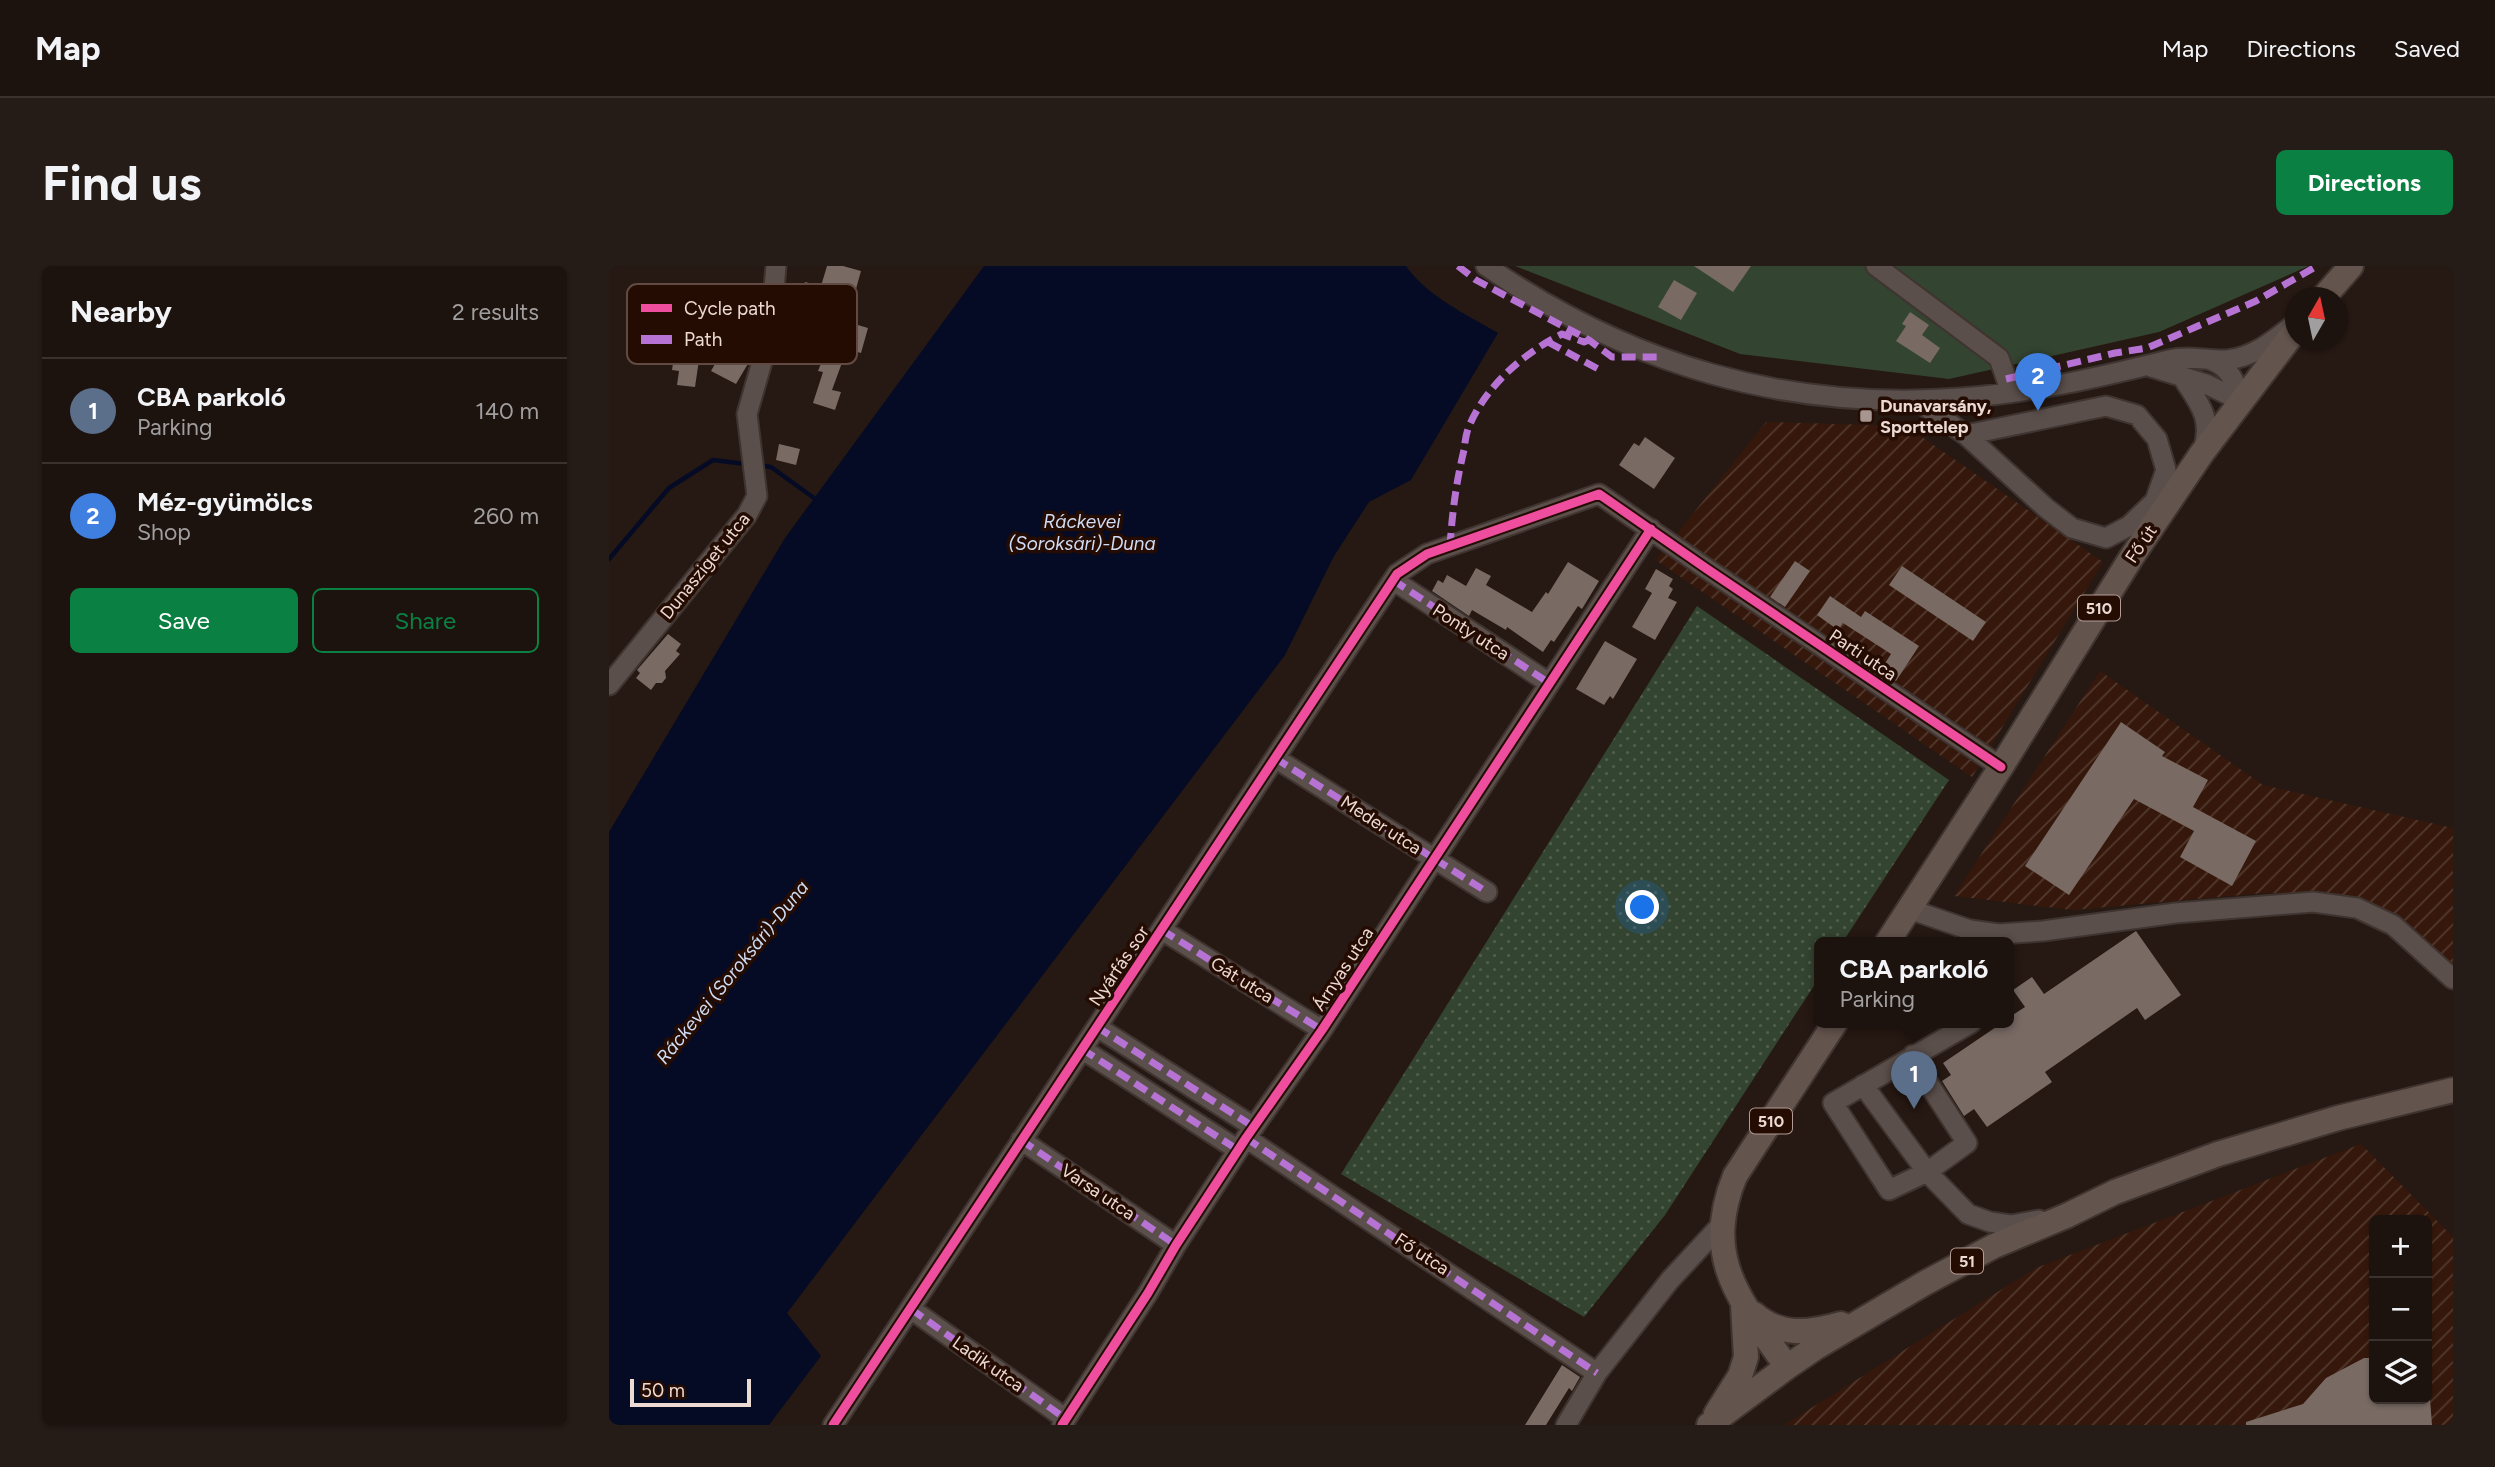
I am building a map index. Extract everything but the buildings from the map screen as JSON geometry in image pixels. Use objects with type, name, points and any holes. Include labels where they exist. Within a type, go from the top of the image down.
[{"type":"main road","points":[[2333,287],[2351,266]]},
{"type":"main road","name":"Fő út","points":[[2001,767],[2131,558],[2202,453],[2285,344]]},
{"type":"main road","name":"510","points":[[1891,937],[2001,767]]},
{"type":"main road","name":"510","points":[[1787,1367],[1731,1281],[1725,1262],[1721,1225],[1725,1200],[1735,1176],[1832,1028]]},
{"type":"main road","name":"51","points":[[1709,1425],[1787,1367],[1925,1283],[1994,1246],[2115,1192],[2257,1141],[2453,1090]]},
{"type":"main road","points":[[1743,1303],[1768,1324],[1786,1331],[1819,1330],[1872,1315]]},
{"type":"main road","points":[[1709,1425],[1740,1376],[1746,1357],[1743,1303]]},
{"type":"street","name":"Dunasziget utca","points":[[774,284],[776,266]]},
{"type":"street","points":[[1486,266],[1548,304],[1610,337],[1668,362],[1764,387],[1818,396],[1916,400],[2011,392],[2146,366],[2173,358],[2226,360],[2250,355],[2285,331]]},
{"type":"street","points":[[1876,266],[1999,358],[2011,392]]},
{"type":"street","points":[[2198,358],[2214,361],[2225,368],[2237,383],[2241,401]]},
{"type":"street","name":"Dunasziget utca","points":[[609,685],[747,515],[757,496],[747,414],[761,364]]},
{"type":"street","points":[[2146,366],[2181,374],[2241,401]]},
{"type":"street","points":[[2181,374],[2206,419],[2208,436],[2202,453]]},
{"type":"street","points":[[1916,400],[1966,435],[2072,528],[2106,538],[2129,526],[2155,501],[2166,470],[2157,439],[2137,415],[2106,406],[1966,435]]},
{"type":"street","name":"Nyárfás sor","points":[[833,1425],[1397,574],[1427,554],[1599,494],[1651,529]]},
{"type":"street","name":"Parti utca","points":[[1651,529],[2001,767]]},
{"type":"street","name":"Árnyas utca","points":[[1064,1422],[1176,1245],[1322,1030],[1651,529]]},
{"type":"street","name":"Ponty utca","points":[[1393,580],[1549,683]]},
{"type":"street","name":"Meder utca","points":[[1275,758],[1487,892]]},
{"type":"street","points":[[2005,937],[2176,913],[2313,902],[2357,908],[2393,925],[2453,979]]},
{"type":"street","points":[[1909,909],[1995,937]]},
{"type":"street","name":"Gát utca","points":[[1162,930],[1322,1030]]},
{"type":"street","name":"Fő utca","points":[[1097,1027],[1246,1139],[1597,1373]]},
{"type":"street","points":[[1913,1055],[1919,1069],[1967,1143],[1927,1171],[1889,1190],[1833,1103],[1913,1055],[1962,1028]]},
{"type":"street","name":"Fő utca","points":[[1082,1049],[1246,1139]]},
{"type":"street","points":[[1863,1085],[1927,1171],[1968,1214],[1990,1223],[2011,1225],[2066,1216]]},
{"type":"street","name":"Varsa utca","points":[[1021,1140],[1176,1245]]},
{"type":"street","points":[[1566,1425],[1597,1373],[1670,1280],[1721,1225]]},
{"type":"street","name":"Ladik utca","points":[[911,1309],[1064,1422]]},
{"type":"shaded area","points":[[1766,422],[1906,426],[2103,562],[1972,777],[1656,560]]},
{"type":"shaded area","points":[[2100,671],[2263,785],[2453,828],[2453,969],[2410,925],[2359,902],[2323,894],[2264,893],[2073,910],[1954,896]]},
{"type":"shaded area","points":[[2361,1144],[2431,1215],[2369,1215],[2369,1404],[2432,1404],[2432,1216],[2453,1237],[2453,1425],[1784,1425],[2036,1268]]},
{"type":"green space","points":[[1515,266],[2309,266],[2159,332],[1949,379],[1740,354]]},
{"type":"green space","points":[[1697,606],[1949,780],[1846,937],[1814,937],[1814,986],[1665,1215],[1584,1317],[1341,1174]]},
{"type":"water","name":"Ráckevei (Soroksári)-Duna","points":[[984,266],[1406,266],[1436,296],[1498,333],[1411,480],[1369,502],[1334,556],[1285,655],[787,1313],[821,1356],[769,1425],[609,1425],[609,832],[785,538]]},
{"type":"waterway","points":[[609,559],[669,488],[713,460],[746,464]]},
{"type":"waterway","points":[[758,465],[771,467],[814,498]]},
{"type":"marked path","points":[[1458,266],[1476,280],[1589,340],[1612,357],[1658,357]]},
{"type":"marked path","points":[[2006,379],[2147,348],[2256,301],[2317,266]]},
{"type":"marked path","points":[[1450,547],[1455,498],[1467,434],[1478,409],[1497,383],[1534,350],[1562,334],[1584,342],[1589,340]]},
{"type":"marked path","points":[[1548,342],[1602,371]]},
{"type":"marked path","points":[[1393,580],[1549,683]]},
{"type":"marked path","points":[[1275,758],[1487,892]]},
{"type":"marked path","points":[[1162,930],[1322,1030]]},
{"type":"marked path","points":[[1097,1027],[1254,1127]]},
{"type":"marked path","points":[[1082,1049],[1238,1150]]},
{"type":"marked path","points":[[1246,1138],[1597,1373]]},
{"type":"marked path","points":[[1021,1140],[1176,1245]]},
{"type":"marked path","points":[[911,1309],[1066,1419]]},
{"type":"cycle path","points":[[833,1425],[1397,574],[1427,554],[1599,494],[2001,767]]},
{"type":"cycle path","points":[[1062,1425],[1246,1138],[1322,1030],[1651,529]]},
{"type":"place","name":"Méz-gyümölcs","points":[[2038,411]]},
{"type":"place","name":"Dunavarsány, Sporttelep","points":[[1866,416]]},
{"type":"place","name":"CBA parkoló","points":[[1914,1109]]}]
